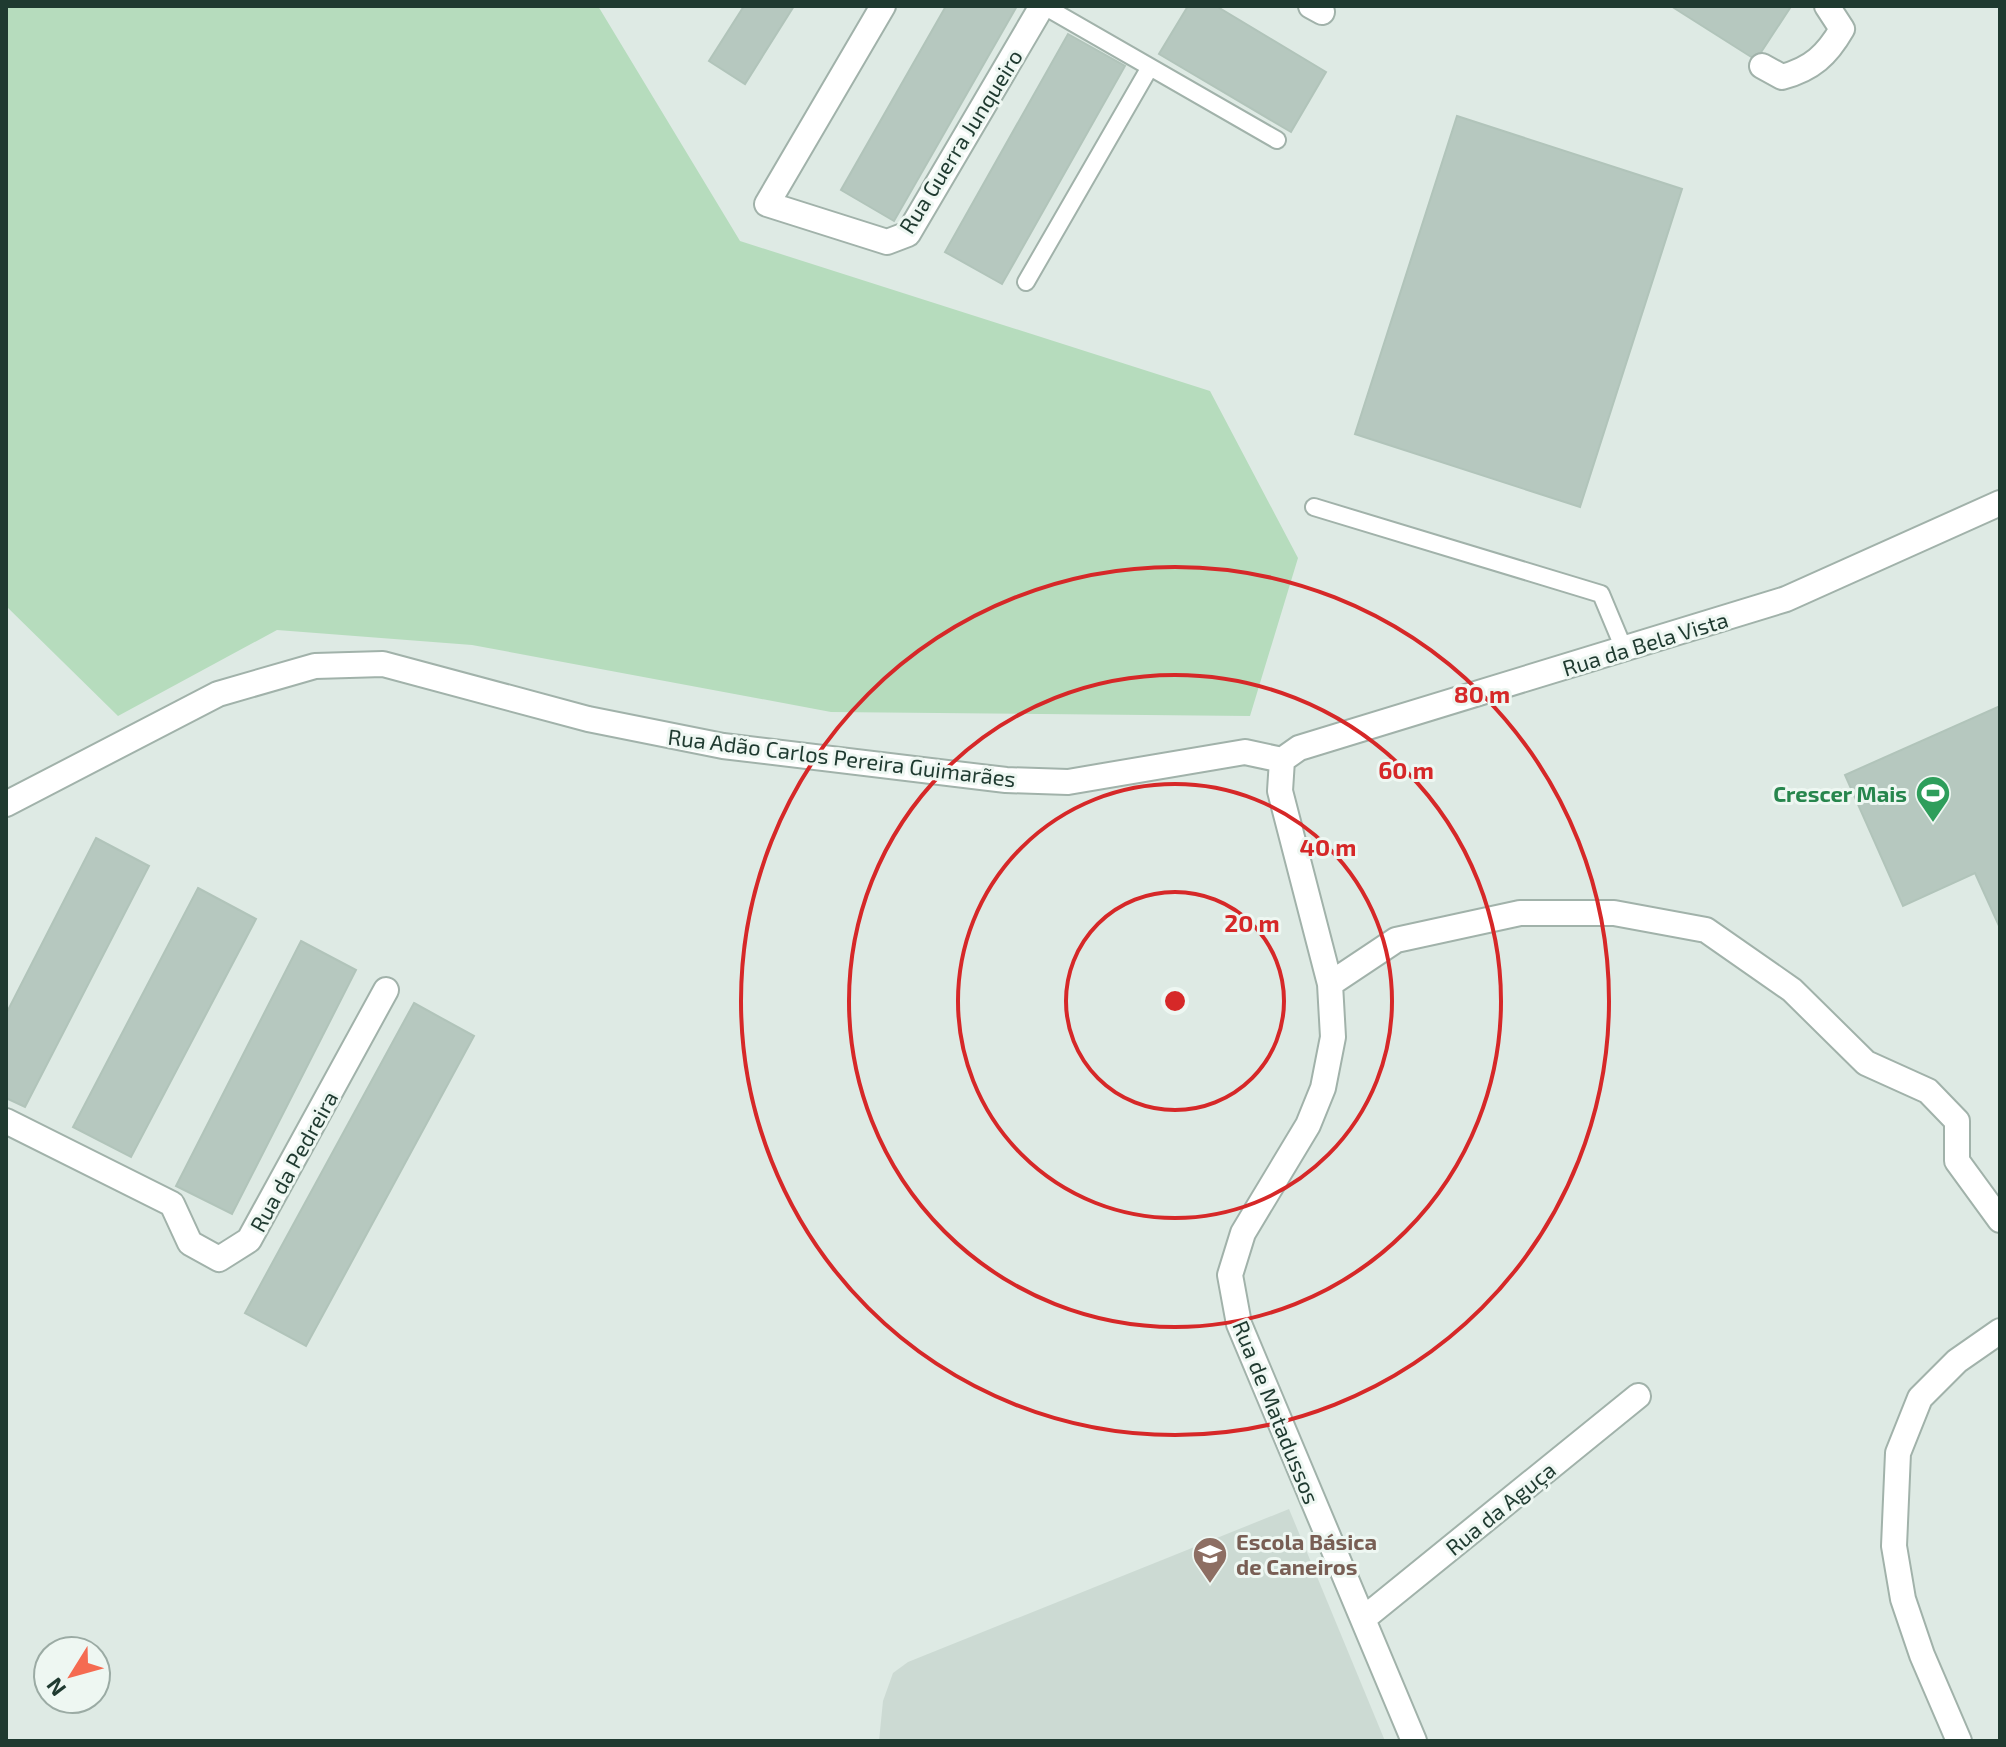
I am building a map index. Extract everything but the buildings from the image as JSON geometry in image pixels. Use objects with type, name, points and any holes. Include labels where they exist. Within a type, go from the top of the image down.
[{"type":"street","name":"Rua Guerra Junqueiro","points":[[883,6],[767,204],[887,242],[900,240],[908,234],[1043,6]]},
{"type":"street","points":[[1762,66],[1782,77],[1807,70],[1830,49],[1842,29],[1827,6]]},
{"type":"street","name":"Rua da Bela Vista","points":[[1282,760],[1299,748],[1786,599],[2000,503]]},
{"type":"street","name":"Rua Adão Carlos Pereira Guimarães","points":[[6,804],[218,694],[315,666],[383,664],[588,719],[723,746],[1006,780],[1068,782],[1245,752],[1282,760]]},
{"type":"street","name":"Rua de Matadussos","points":[[1282,760],[1280,791],[1330,984],[1333,1037],[1323,1088],[1308,1125],[1243,1233],[1230,1275],[1239,1324],[1414,1741]]},
{"type":"street","points":[[1330,984],[1396,940],[1520,913],[1614,913],[1706,930],[1792,990],[1866,1063],[1928,1091],[1957,1121],[1957,1161],[2000,1220]]},
{"type":"street","name":"Rua da Pedreira","points":[[6,1121],[172,1204],[190,1243],[219,1259],[249,1240],[386,990]]},
{"type":"street","points":[[1959,1741],[1903,1599],[1894,1546],[1898,1453],[1920,1398],[1957,1361],[2000,1331]]},
{"type":"street","name":"Rua da Aguça","points":[[1363,1619],[1638,1396]]},
{"type":"lane","points":[[1043,6],[1277,140]]},
{"type":"lane","points":[[1026,282],[1150,67]]},
{"type":"lane","points":[[1314,507],[1601,594],[1624,649]]},
{"type":"shaded area","name":"Escola Básica de Caneiros","points":[[1289,1509],[1385,1741],[879,1741],[883,1701],[893,1673],[908,1662]]},
{"type":"green space","points":[[6,6],[598,6],[740,241],[1210,391],[1298,558],[1250,716],[831,712],[472,645],[277,630],[118,716],[6,606]]},
{"type":"place","name":"Crescer Mais","points":[[1933,824]]},
{"type":"place","name":"Escola Básica de Caneiros","points":[[1210,1585]]}]
